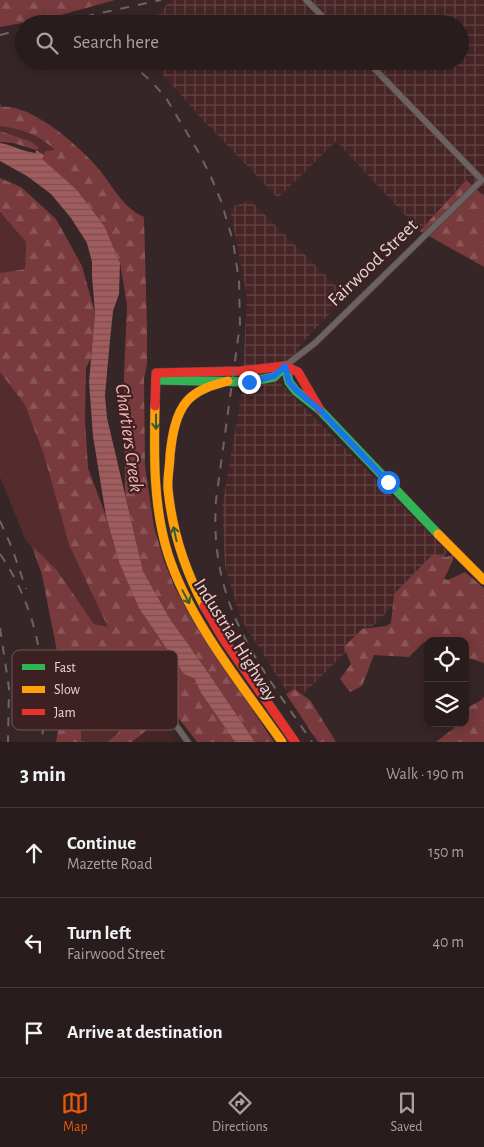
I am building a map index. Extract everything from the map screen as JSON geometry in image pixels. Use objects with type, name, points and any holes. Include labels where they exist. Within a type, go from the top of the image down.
[{"type":"street","points":[[306,0],[321,15]]},
{"type":"street","name":"Fairwood Street","points":[[156,377],[249,382],[274,376],[315,343],[482,180],[376,70]]},
{"type":"street","points":[[156,377],[246,371],[285,366],[298,372],[320,410],[484,580]]},
{"type":"street","name":"Industrial Highway","points":[[156,377],[157,499],[171,563],[180,586],[199,620],[282,742]]},
{"type":"street","name":"Industrial Highway","points":[[228,381],[202,389],[184,404],[177,417],[168,461],[172,520],[187,573],[214,624],[295,742]]},
{"type":"street","points":[[178,728],[188,742]]},
{"type":"shaded area","points":[[171,0],[484,0],[484,196],[465,180],[420,231],[336,141],[278,198],[203,120],[159,70],[469,70],[469,15],[158,15]]},
{"type":"shaded area","points":[[0,126],[29,134],[55,150],[46,151],[44,155],[36,150],[39,149],[30,141],[0,131]]},
{"type":"shaded area","points":[[0,143],[36,153],[36,150],[44,155],[42,159],[77,190],[105,227],[120,263],[119,294],[113,311],[105,395],[107,418],[143,571],[170,619],[255,742],[235,742],[201,693],[194,678],[184,674],[178,665],[178,650],[168,650],[139,608],[119,562],[106,516],[93,436],[89,382],[95,313],[92,262],[87,243],[71,218],[51,194],[27,176],[0,161]]},
{"type":"shaded area","points":[[250,200],[346,296],[301,344],[281,384],[448,552],[294,703],[241,619],[225,567],[222,507],[242,391],[247,296],[230,208]]},
{"type":"shaded area","points":[[0,212],[26,242],[25,269],[0,273]]},
{"type":"shaded area","points":[[0,372],[25,405],[44,455],[69,545],[109,628],[94,624],[56,569],[26,541],[0,477]]},
{"type":"shaded area","points":[[81,730],[121,730],[107,742],[81,742]]},
{"type":"shaded area","points":[[146,730],[166,730],[175,742],[132,742]]},
{"type":"green space","points":[[0,0],[115,0],[61,15],[15,15],[15,24],[0,27]]},
{"type":"green space","points":[[0,104],[2,107],[14,108],[28,113],[43,120],[57,130],[94,163],[131,209],[144,217],[147,327],[147,364],[144,379],[145,466],[154,527],[164,561],[175,588],[194,623],[274,742],[255,742],[170,619],[143,571],[125,494],[124,374],[127,305],[120,263],[105,227],[77,190],[41,159],[46,151],[55,150],[29,134],[0,126]]},
{"type":"green space","points":[[0,131],[30,141],[39,148],[36,150],[13,143],[0,142]]},
{"type":"green space","points":[[0,178],[21,187],[56,219],[82,266],[95,313],[91,358],[86,368],[85,417],[88,468],[106,516],[119,562],[176,650],[57,650],[42,575],[32,546],[56,569],[94,624],[108,627],[69,545],[44,455],[25,405],[0,372],[0,273],[25,269],[26,242],[0,212]]},
{"type":"green space","points":[[466,180],[484,196],[484,267],[420,231]]},
{"type":"green space","points":[[433,554],[446,557],[453,555],[453,560],[444,579],[448,580],[465,572],[484,588],[484,663],[469,658],[469,637],[424,637],[424,642],[409,657],[374,655],[362,686],[350,692],[340,679],[351,664],[344,647],[362,629],[386,626],[391,623],[394,594]]},
{"type":"green space","points":[[178,653],[201,693],[235,742],[197,742],[178,717]]},
{"type":"green space","points":[[294,689],[310,700],[336,742],[318,742],[286,694]]},
{"type":"green space","points":[[484,697],[484,742],[436,742],[455,727],[469,727],[469,707]]},
{"type":"green space","points":[[58,730],[81,730],[81,741],[87,742],[56,742]]},
{"type":"green space","points":[[121,730],[147,730],[132,742],[107,742]]},
{"type":"railway","points":[[92,15],[161,0]]},
{"type":"railway","points":[[0,35],[15,31]]},
{"type":"railway","points":[[138,70],[166,98],[199,153],[221,201],[233,241],[239,281],[240,324],[216,500],[216,537],[220,571],[229,601],[241,630],[256,658],[312,742]]},
{"type":"railway","points":[[0,521],[12,548],[26,589]]},
{"type":"railway","points":[[0,554],[24,598],[39,650]]},
{"type":"railway","points":[[0,628],[9,688],[8,742]]},
{"type":"railway","points":[[42,742],[43,730]]},
{"type":"traffic: fast","points":[[285,366],[289,382],[296,391],[320,410],[438,534]]},
{"type":"traffic: fast","points":[[156,380],[249,382],[274,377],[285,366]]},
{"type":"traffic: slow","points":[[204,606],[185,564],[176,535],[168,485],[170,455],[177,419],[187,401],[201,390],[228,381]]},
{"type":"traffic: slow","points":[[155,406],[157,499],[163,536],[177,579],[218,651],[282,742]]},
{"type":"traffic: slow","points":[[438,534],[484,580]]},
{"type":"traffic: jam","points":[[155,406],[156,373],[241,371],[285,366],[298,372],[320,410]]},
{"type":"traffic: jam","points":[[204,606],[224,640],[295,742]]},
{"type":"route","points":[[249,382],[274,376],[285,366],[289,382],[296,390],[308,402],[320,410],[388,482]]},
{"type":"water label","name":"Chartiers Creek","points":[[129,438]]}]
